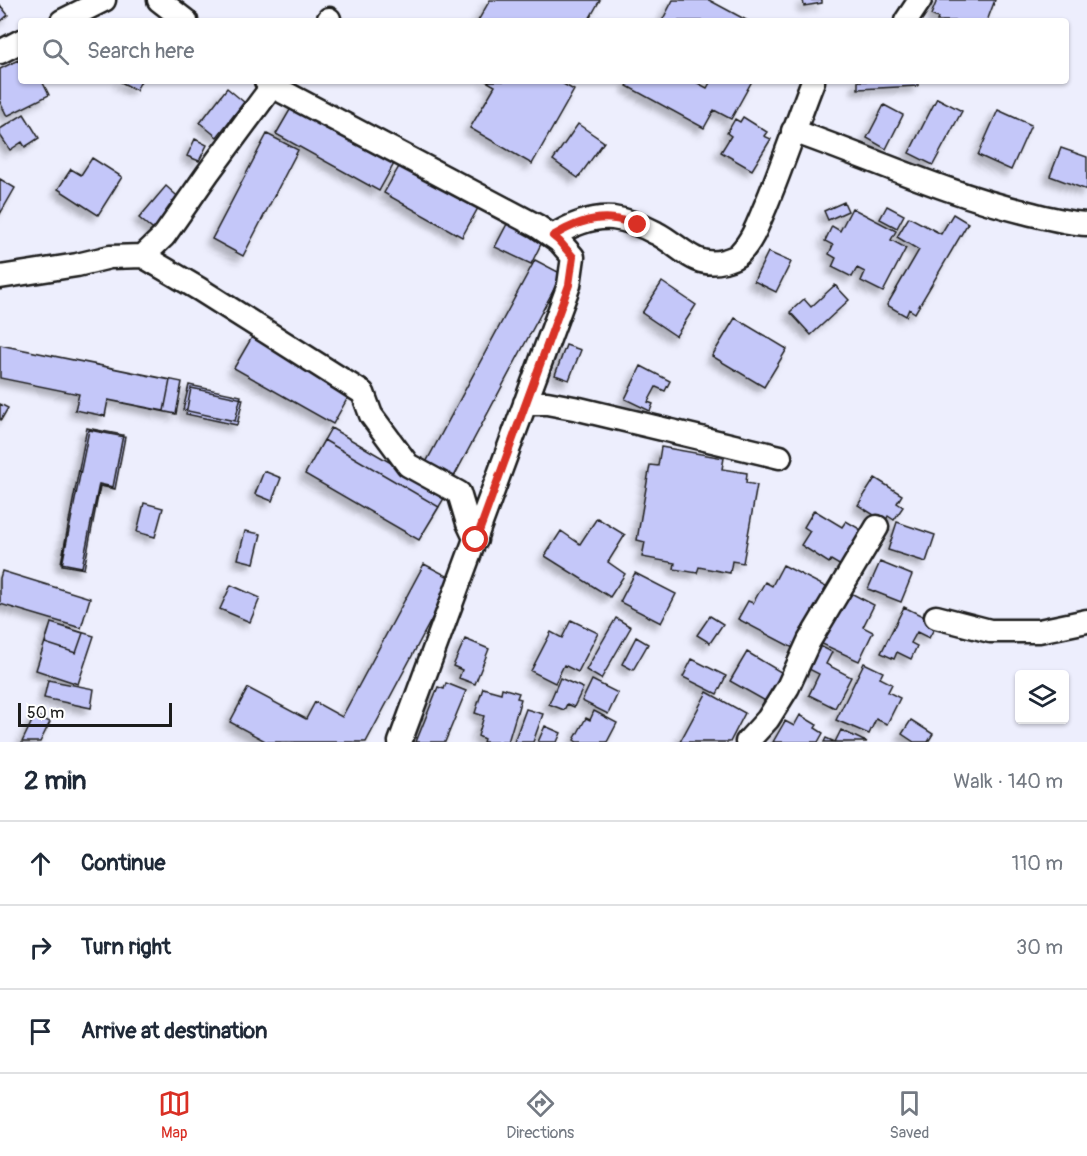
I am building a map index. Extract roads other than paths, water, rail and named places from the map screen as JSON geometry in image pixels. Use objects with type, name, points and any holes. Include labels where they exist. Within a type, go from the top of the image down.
[{"type":"street","points":[[68,18],[104,0]]},
{"type":"street","points":[[159,0],[182,18]]},
{"type":"street","points":[[908,18],[920,0]]},
{"type":"street","points":[[0,52],[18,43]]},
{"type":"street","points":[[143,256],[164,236],[271,84]]},
{"type":"street","points":[[274,84],[537,226],[559,241],[573,257],[569,285],[400,742]]},
{"type":"street","points":[[553,236],[570,226],[594,219],[613,218],[657,233],[692,258],[704,262],[716,263],[739,254],[752,237],[812,84]]},
{"type":"street","points":[[794,132],[994,205],[1070,223],[1087,224]]},
{"type":"street","points":[[0,277],[77,265],[110,257],[143,256],[363,393],[371,415],[408,465],[459,493],[476,540]]},
{"type":"street","points":[[525,403],[547,403],[579,409],[780,457]]},
{"type":"street","points":[[747,742],[768,720],[788,687],[808,640],[877,527]]},
{"type":"street","points":[[936,617],[990,631],[1039,631],[1087,621]]}]
